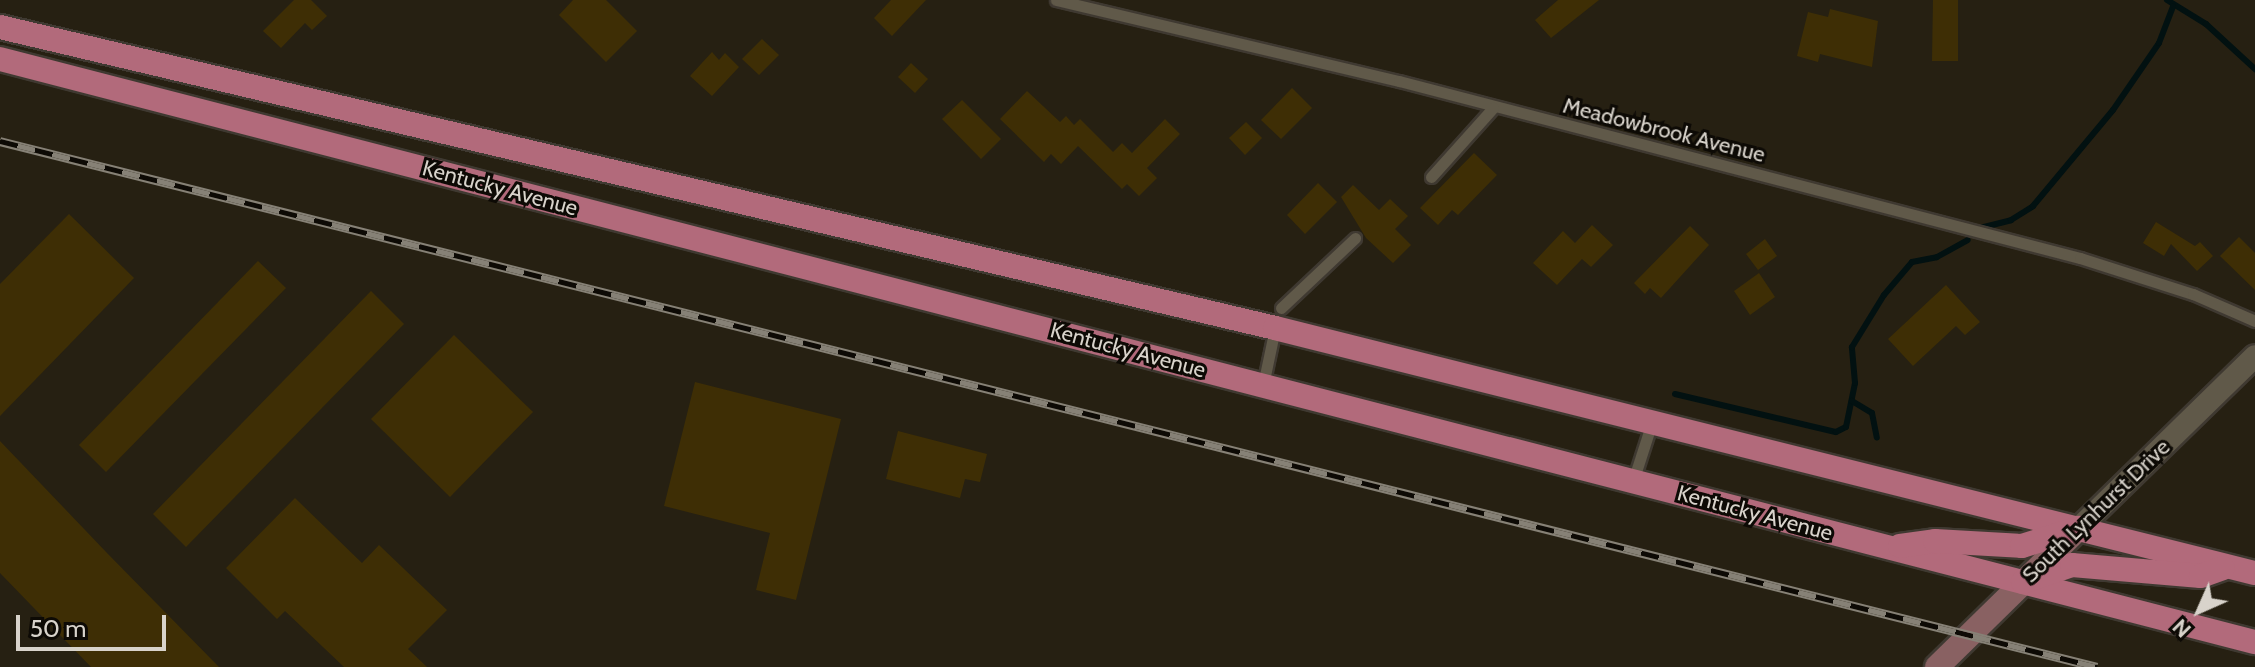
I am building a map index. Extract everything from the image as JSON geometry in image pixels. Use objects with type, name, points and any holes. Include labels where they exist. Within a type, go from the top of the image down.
[{"type":"main road","name":"Kentucky Avenue","points":[[0,27],[1278,318],[1652,422],[2255,573]]},
{"type":"main road","name":"Kentucky Avenue","points":[[0,59],[2255,642]]},
{"type":"main road","points":[[1890,549],[1935,541],[2022,546],[2079,528]]},
{"type":"main road","name":"South Lynhurst Drive","points":[[1937,667],[2079,528]]},
{"type":"main road","points":[[2023,582],[2072,565],[2201,576],[2227,566]]},
{"type":"street","name":"South Lynhurst Drive","points":[[2079,528],[2255,356]]},
{"type":"lane","name":"Meadowbrook Avenue","points":[[1056,0],[2110,266],[2255,321]]},
{"type":"lane","points":[[1431,177],[1493,108]]},
{"type":"lane","points":[[1262,386],[1278,318],[1355,238]]},
{"type":"lane","points":[[1632,482],[1652,422]]},
{"type":"building","points":[[294,0],[311,0],[327,16],[312,30],[305,23],[281,48],[263,31]]},
{"type":"building","points":[[573,0],[606,0],[637,31],[606,62],[559,15]]},
{"type":"building","points":[[891,0],[926,0],[892,36],[874,18]]},
{"type":"building","points":[[1558,0],[1599,0],[1551,38],[1535,20]]},
{"type":"building","points":[[1933,0],[1958,0],[1958,61],[1932,61]]},
{"type":"building","points":[[1830,9],[1878,21],[1872,67],[1820,54],[1818,62],[1797,56],[1808,12],[1828,17]]},
{"type":"building","points":[[762,39],[779,55],[759,75],[742,59]]},
{"type":"building","points":[[712,52],[719,60],[725,53],[739,67],[712,96],[690,76]]},
{"type":"building","points":[[911,63],[928,79],[915,93],[898,77]]},
{"type":"building","points":[[1292,88],[1312,108],[1281,139],[1261,120]]},
{"type":"building","points":[[1027,91],[1060,122],[1066,116],[1074,125],[1080,119],[1113,152],[1122,143],[1132,153],[1165,119],[1180,134],[1147,168],[1157,178],[1139,196],[1127,184],[1122,189],[1078,146],[1061,164],[1051,154],[1044,162],[1000,119]]},
{"type":"building","points":[[962,100],[1001,139],[981,159],[942,119]]},
{"type":"building","points":[[1246,122],[1262,138],[1245,155],[1229,138]]},
{"type":"building","points":[[1474,153],[1497,175],[1458,215],[1452,210],[1438,225],[1420,208]]},
{"type":"building","points":[[1318,183],[1337,202],[1305,234],[1287,215]]},
{"type":"building","points":[[1353,185],[1379,210],[1390,199],[1408,216],[1395,229],[1411,245],[1393,263],[1366,238],[1341,197]]},
{"type":"building","points":[[69,214],[134,278],[0,416],[0,284]]},
{"type":"building","points":[[2156,222],[2195,246],[2200,242],[2213,256],[2197,271],[2171,244],[2164,256],[2143,243]]},
{"type":"building","points":[[1592,225],[1613,245],[1591,267],[1582,259],[1557,285],[1533,263],[1563,231],[1575,243]]},
{"type":"building","points":[[1690,226],[1709,245],[1661,298],[1650,288],[1645,294],[1634,283]]},
{"type":"building","points":[[2239,237],[2255,253],[2255,290],[2220,256]]},
{"type":"building","points":[[1765,239],[1777,256],[1758,270],[1746,254]]},
{"type":"building","points":[[258,261],[286,288],[106,472],[79,445]]},
{"type":"building","points":[[1759,273],[1775,297],[1750,315],[1734,291]]},
{"type":"building","points":[[1946,285],[1980,322],[1965,335],[1956,326],[1913,366],[1888,339]]},
{"type":"building","points":[[371,291],[404,324],[186,547],[153,514]]},
{"type":"building","points":[[454,335],[533,412],[450,497],[371,419]]},
{"type":"building","points":[[695,382],[841,419],[796,600],[756,590],[770,533],[664,506]]},
{"type":"building","points":[[898,431],[987,454],[980,482],[965,479],[960,498],[886,479]]},
{"type":"building","points":[[0,441],[219,667],[91,667],[0,573]]},
{"type":"building","points":[[295,498],[362,563],[379,545],[447,610],[408,649],[427,667],[344,667],[285,611],[277,619],[226,568]]},
{"type":"waterway","points":[[2167,0],[2206,24],[2255,69]]},
{"type":"waterway","points":[[1980,228],[2011,220],[2033,206],[2113,110],[2159,43],[2173,7]]},
{"type":"waterway","points":[[1675,394],[1836,432],[1846,427],[1855,383],[1852,347],[1884,295],[1912,262],[1937,257],[1968,240]]},
{"type":"waterway","points":[[1852,401],[1872,413],[1877,438]]},
{"type":"railway","points":[[0,141],[2097,667]]}]
